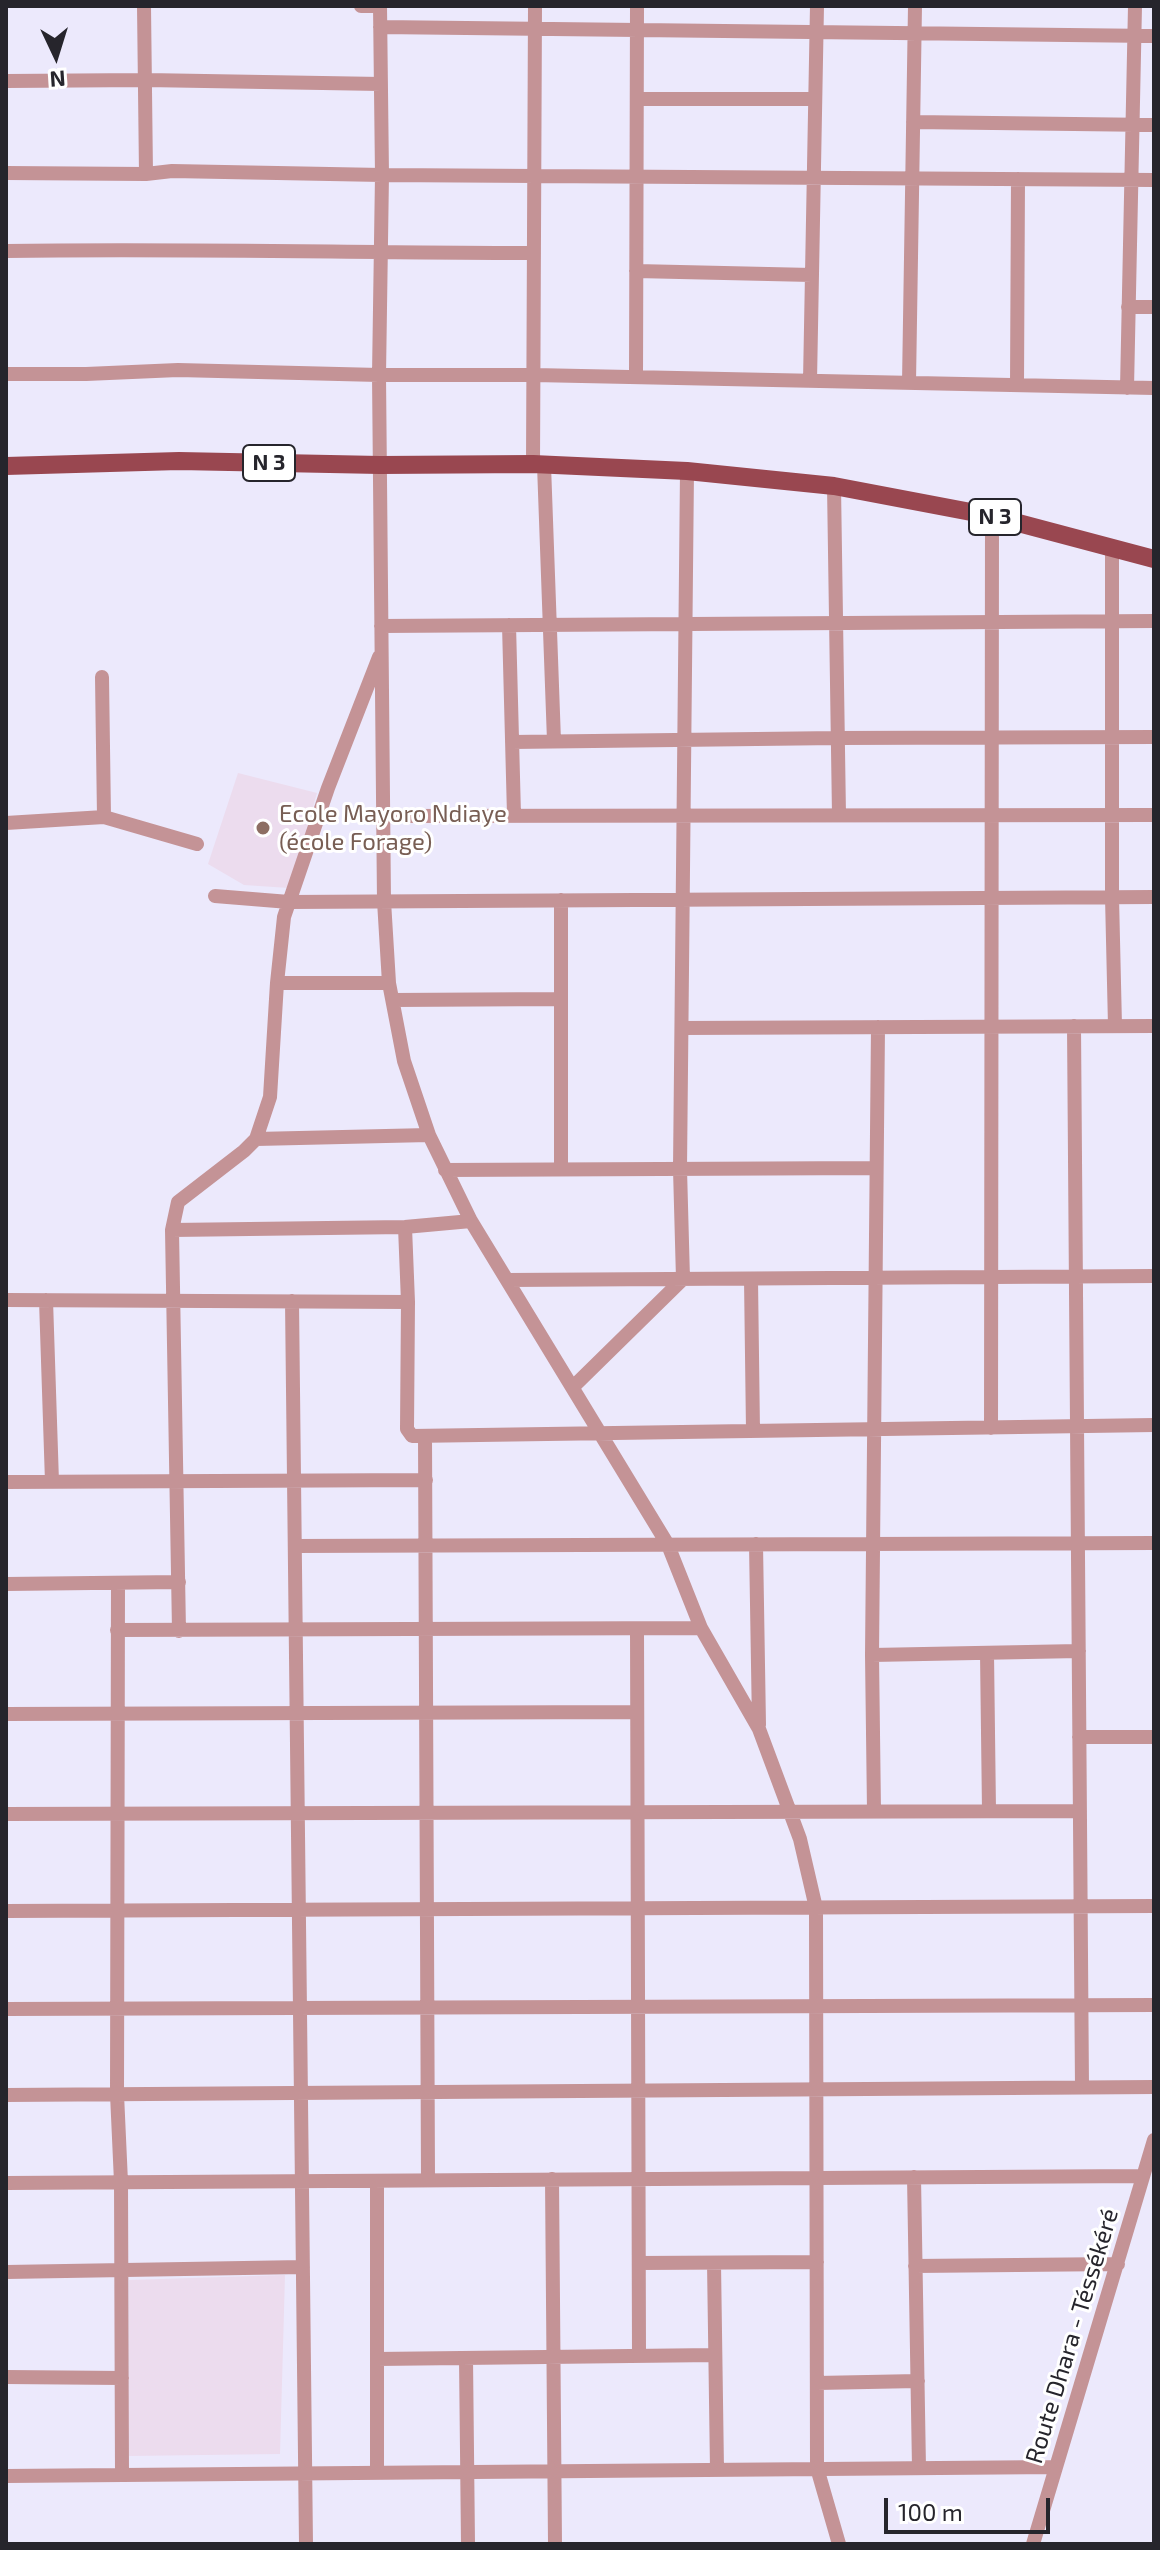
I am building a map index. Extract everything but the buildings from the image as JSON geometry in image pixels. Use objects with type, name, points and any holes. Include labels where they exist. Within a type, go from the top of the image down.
[{"type":"main road","name":"N 3","points":[[6,466],[179,461],[538,464],[687,471],[834,486],[992,516],[1154,559]]},
{"type":"street","points":[[144,6],[146,174]]},
{"type":"street","points":[[361,6],[380,6],[381,650],[384,901],[389,983],[404,1061],[429,1135],[445,1170],[471,1221],[668,1545],[701,1628],[759,1729],[800,1839],[816,1908],[817,2468],[839,2544]]},
{"type":"street","points":[[535,6],[534,375],[551,625],[554,741]]},
{"type":"street","points":[[636,377],[637,6]]},
{"type":"street","points":[[810,381],[817,6]]},
{"type":"street","points":[[909,383],[915,6]]},
{"type":"street","points":[[1127,388],[1135,6]]},
{"type":"street","points":[[380,27],[1154,36]]},
{"type":"street","points":[[6,81],[381,84]]},
{"type":"street","points":[[637,99],[815,99]]},
{"type":"street","points":[[913,122],[1154,125]]},
{"type":"street","points":[[6,173],[146,174],[172,171],[1154,180]]},
{"type":"street","points":[[1017,385],[1018,179]]},
{"type":"street","points":[[6,251],[174,249],[534,253]]},
{"type":"street","points":[[636,271],[812,275]]},
{"type":"street","points":[[1128,307],[1154,307]]},
{"type":"street","points":[[6,374],[178,370],[1154,388]]},
{"type":"street","points":[[573,1387],[683,1279],[680,1169],[687,471]]},
{"type":"street","points":[[834,486],[839,815]]},
{"type":"street","points":[[991,1428],[992,516]]},
{"type":"street","points":[[1112,547],[1115,1026]]},
{"type":"street","points":[[381,626],[1154,621]]},
{"type":"street","points":[[509,625],[514,815]]},
{"type":"street","points":[[179,1631],[172,1230],[178,1202],[256,1139],[270,1097],[284,917],[328,788],[381,650]]},
{"type":"street","points":[[102,677],[104,817]]},
{"type":"street","points":[[512,742],[1154,737]]},
{"type":"street","points":[[383,816],[1154,815]]},
{"type":"street","points":[[6,823],[104,817],[197,844]]},
{"type":"street","points":[[215,896],[289,902],[1154,897]]},
{"type":"street","points":[[561,900],[561,1169]]},
{"type":"street","points":[[277,983],[389,983]]},
{"type":"street","points":[[393,1000],[561,999]]},
{"type":"street","points":[[1074,1026],[1082,2087]]},
{"type":"street","points":[[682,1028],[1154,1026]]},
{"type":"street","points":[[874,1811],[872,1655],[878,1027]]},
{"type":"street","points":[[256,1139],[429,1135]]},
{"type":"street","points":[[445,1170],[876,1168]]},
{"type":"street","points":[[172,1230],[405,1227],[471,1221]]},
{"type":"street","points":[[405,1227],[407,1429],[412,1436],[1154,1425]]},
{"type":"street","points":[[508,1280],[1154,1276]]},
{"type":"street","points":[[751,1279],[753,1431]]},
{"type":"street","points":[[6,1300],[408,1302]]},
{"type":"street","points":[[46,1300],[52,1482]]},
{"type":"street","points":[[292,1301],[306,2544]]},
{"type":"street","points":[[425,1436],[428,2180]]},
{"type":"street","points":[[6,1482],[426,1480]]},
{"type":"street","points":[[295,1546],[1154,1543]]},
{"type":"street","points":[[756,1544],[759,1729]]},
{"type":"street","points":[[6,1584],[179,1582]]},
{"type":"street","points":[[118,1583],[117,2094],[121,2182],[122,2475]]},
{"type":"street","points":[[117,1630],[701,1628]]},
{"type":"street","points":[[637,1629],[639,2356]]},
{"type":"street","points":[[872,1655],[1079,1651]]},
{"type":"street","points":[[987,1653],[989,1811]]},
{"type":"street","points":[[6,1714],[637,1712]]},
{"type":"street","points":[[1079,1737],[1154,1737]]},
{"type":"street","points":[[6,1814],[1080,1811]]},
{"type":"street","points":[[6,1911],[1154,1906]]},
{"type":"street","points":[[6,2009],[1154,2005]]},
{"type":"street","points":[[6,2095],[1154,2087]]},
{"type":"street","name":"Route Dhara - Téssékéré","points":[[1033,2544],[1154,2140]]},
{"type":"street","points":[[6,2183],[1143,2176]]},
{"type":"street","points":[[914,2177],[919,2468]]},
{"type":"street","points":[[552,2179],[555,2544]]},
{"type":"street","points":[[377,2181],[377,2472]]},
{"type":"street","points":[[639,2263],[817,2262]]},
{"type":"street","points":[[714,2263],[717,2469]]},
{"type":"street","points":[[915,2266],[1118,2264]]},
{"type":"street","points":[[6,2272],[303,2267]]},
{"type":"street","points":[[377,2359],[715,2355]]},
{"type":"street","points":[[466,2358],[468,2544]]},
{"type":"street","points":[[6,2377],[122,2378]]},
{"type":"street","points":[[817,2383],[918,2381]]},
{"type":"street","points":[[6,2476],[1056,2467]]},
{"type":"shaded area","name":"Ecole Mayoro Ndiaye (école Forage)","points":[[238,773],[317,793],[289,888],[244,885],[208,864]]},
{"type":"shaded area","points":[[285,2275],[280,2454],[129,2456],[129,2280]]},
{"type":"place","name":"Ecole Mayoro Ndiaye (école Forage)","points":[[263,828]]}]
